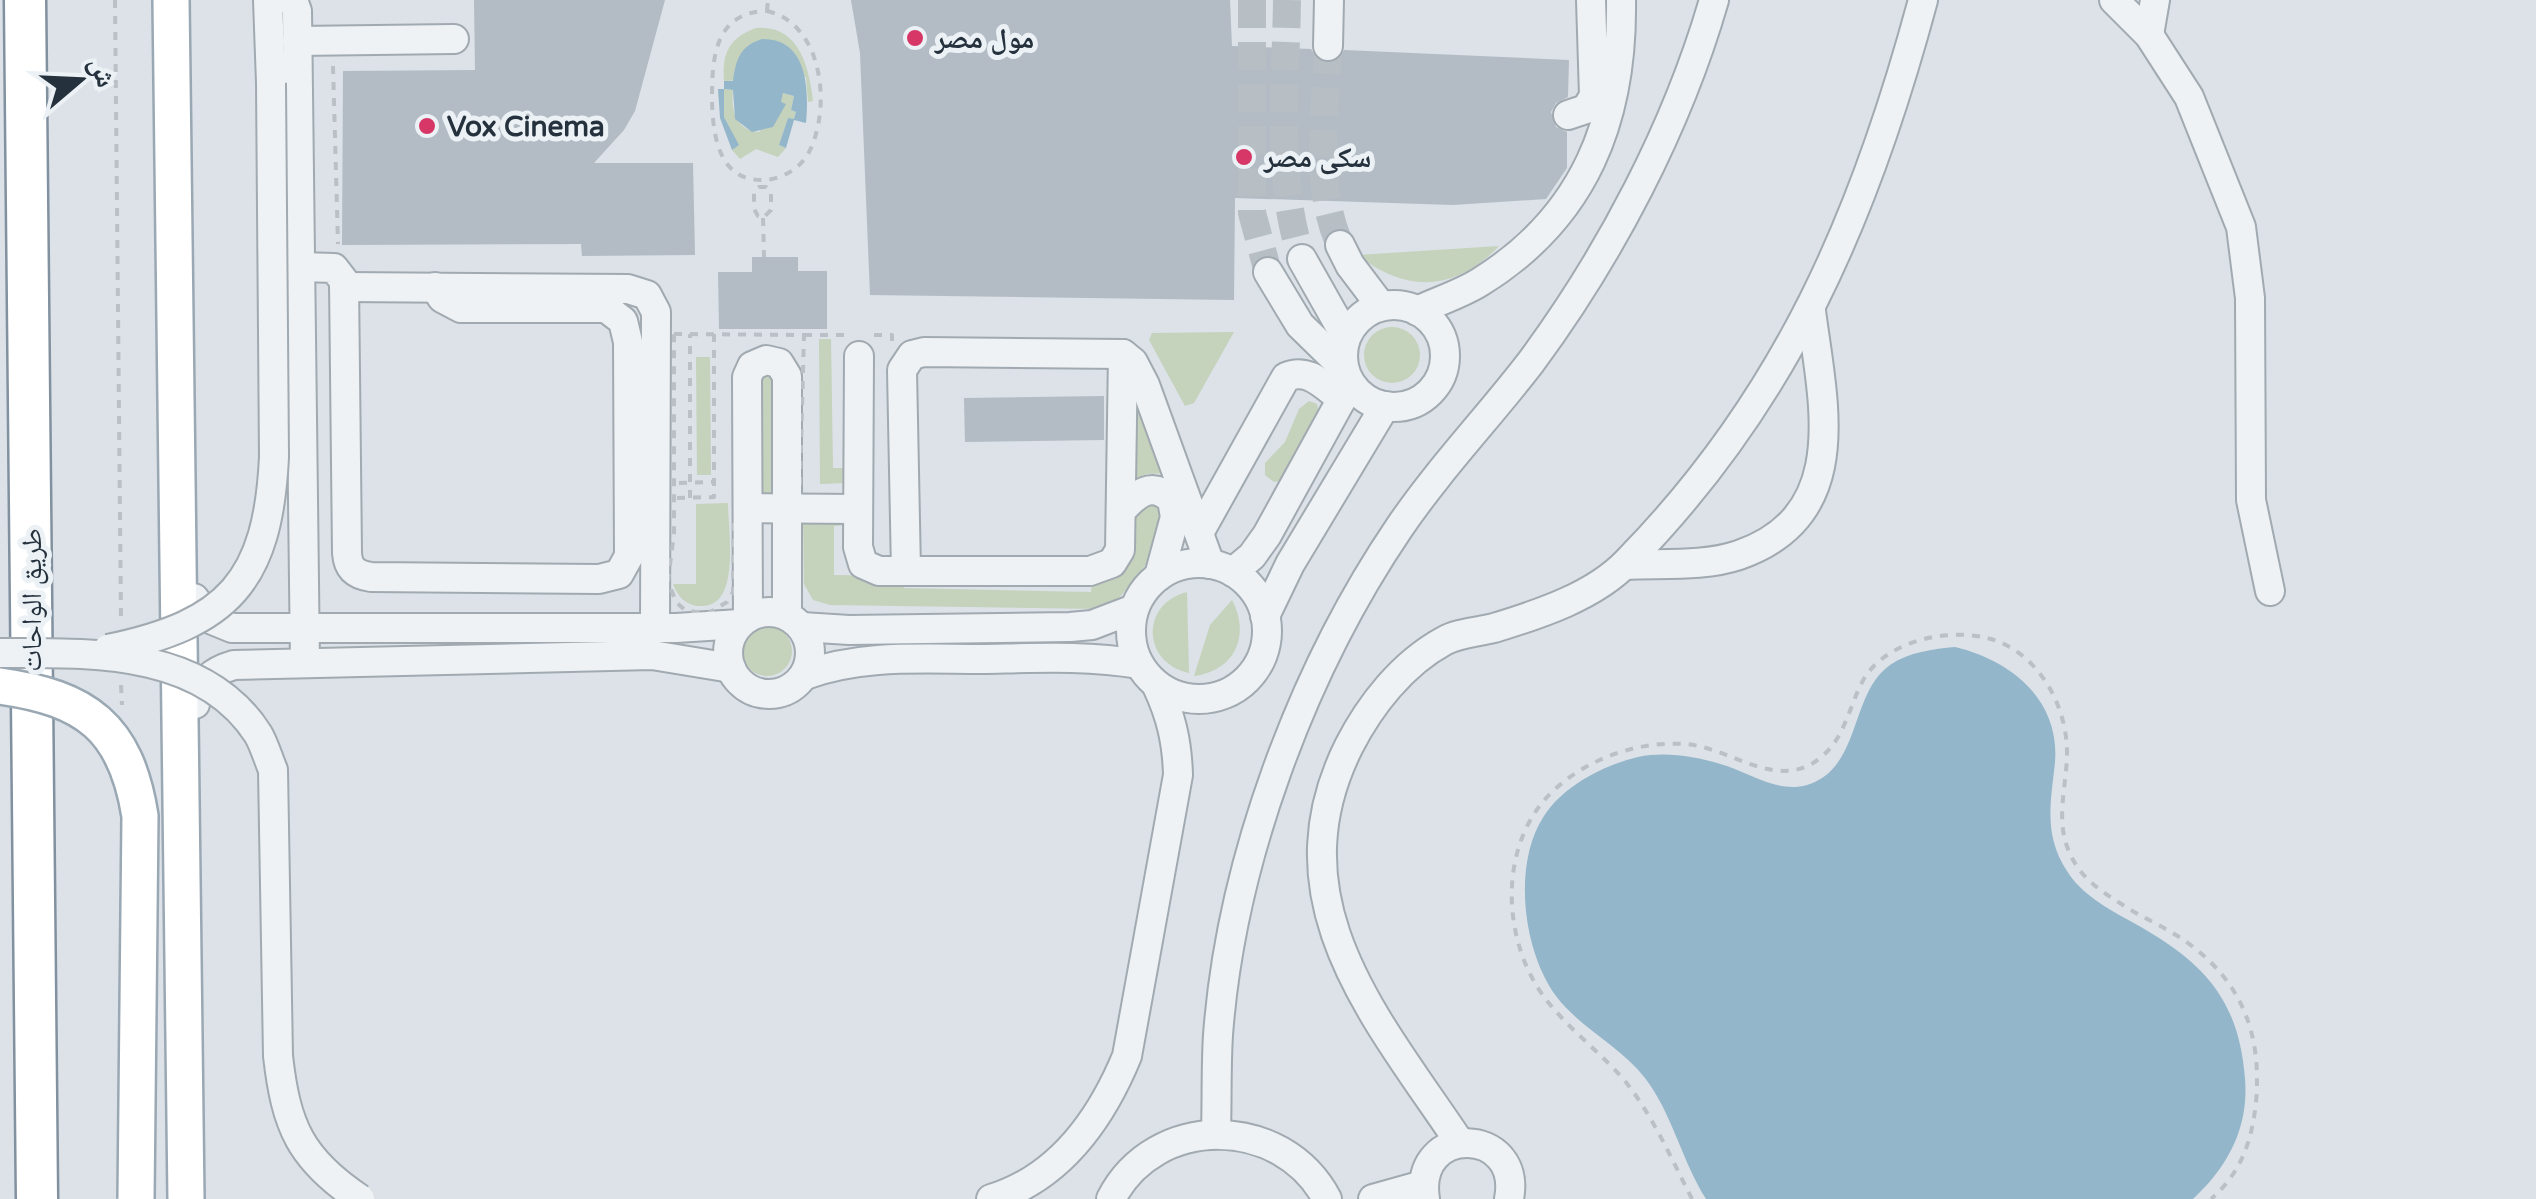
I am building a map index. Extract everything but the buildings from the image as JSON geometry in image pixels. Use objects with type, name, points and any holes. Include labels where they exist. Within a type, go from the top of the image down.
[{"type":"highway","name":"طريق الواحات","points":[[25,0],[37,1199]]},
{"type":"main road","points":[[171,0],[186,1199]]},
{"type":"main road","points":[[0,686],[66,700],[102,725],[124,756],[135,784],[140,816],[136,1199]]},
{"type":"street","points":[[88,653],[150,640],[194,624],[231,596],[260,549],[272,504],[274,458],[268,0]]},
{"type":"street","points":[[1328,46],[1329,0]]},
{"type":"street","points":[[1568,116],[1586,109],[1594,96],[1591,0]]},
{"type":"street","points":[[1418,311],[1477,284],[1512,260],[1544,231],[1571,197],[1608,120],[1618,78],[1621,0]]},
{"type":"street","points":[[1216,1133],[1218,1035],[1228,957],[1244,880],[1266,804],[1320,668],[1399,528],[1530,362],[1589,276],[1640,184],[1697,60],[1714,0]]},
{"type":"street","points":[[1460,1142],[1364,999],[1330,924],[1322,842],[1328,801],[1341,762],[1384,692],[1412,663],[1446,640],[1540,613],[1584,592],[1625,565],[1727,446],[1772,380],[1811,311],[1862,191],[1905,68],[1923,0]]},
{"type":"street","points":[[2114,0],[2149,35],[2188,96],[2241,227],[2250,298],[2251,500],[2270,591]]},
{"type":"street","points":[[2149,35],[2155,0]]},
{"type":"street","points":[[297,4],[304,662]]},
{"type":"street","points":[[297,41],[454,38]]},
{"type":"street","points":[[1340,245],[1381,306]]},
{"type":"street","points":[[906,572],[902,370],[907,359],[924,352],[1123,354],[1133,362],[1145,384],[1198,533],[1221,568],[1258,598],[1265,616],[1267,636],[1262,657],[1252,675],[1236,689],[1217,698],[1196,700],[1176,696],[1158,686],[1138,664],[1130,628],[1144,590],[1159,576],[1174,567],[1221,568],[1260,546],[1346,383],[1346,337],[1302,259]]},
{"type":"street","points":[[302,267],[334,268],[342,276],[347,554],[356,573],[599,579],[619,574],[629,556],[628,342],[624,321],[606,308],[462,308],[442,298],[436,287]]},
{"type":"street","points":[[1268,272],[1300,326],[1346,383],[1360,394],[1385,406],[1401,406],[1429,392],[1444,365],[1440,333],[1418,311],[1406,306],[1381,306],[1366,312],[1346,337]]},
{"type":"street","points":[[302,301],[436,287],[628,288],[638,290],[653,303],[654,628]]},
{"type":"street","points":[[1625,565],[1736,556],[1767,542],[1793,520],[1812,492],[1824,460],[1826,426],[1811,311]]},
{"type":"street","points":[[859,356],[858,553],[863,564],[874,570],[906,572],[1105,568],[1120,550],[1123,354]]},
{"type":"street","points":[[766,360],[778,363],[787,376],[787,500],[795,622],[810,646],[809,666],[788,690],[765,695],[744,686],[731,668],[729,644],[744,621],[747,377],[752,366],[766,360]]},
{"type":"street","points":[[1198,533],[1286,376],[1300,372],[1346,383]]},
{"type":"street","points":[[1265,616],[1290,564],[1385,406]]},
{"type":"street","points":[[1121,512],[1134,496],[1150,489],[1172,500],[1175,517],[1159,576]]},
{"type":"street","points":[[748,508],[787,500],[858,500]]},
{"type":"street","points":[[747,542],[764,528],[778,531],[787,541]]},
{"type":"street","points":[[177,544],[195,600],[210,619],[232,628],[654,628],[744,621],[774,612],[795,622],[849,630],[1081,626],[1114,619],[1134,609]]},
{"type":"street","points":[[0,653],[88,653],[142,660],[198,680],[226,696],[258,734],[273,770],[278,1056],[283,1096],[292,1130],[309,1157],[360,1199]]},
{"type":"street","points":[[179,821],[189,798],[198,692],[206,679],[234,665],[652,656],[731,668]]},
{"type":"street","points":[[804,675],[827,667],[874,660],[1086,658],[1138,664]]},
{"type":"street","points":[[992,1199],[1048,1170],[1080,1138],[1109,1098],[1126,1056],[1178,775],[1177,742],[1158,686]]},
{"type":"street","points":[[1111,1199],[1131,1171],[1149,1155],[1170,1143],[1216,1133],[1258,1140],[1277,1148],[1310,1174],[1327,1199]]},
{"type":"street","points":[[1373,1199],[1424,1192],[1434,1157],[1460,1142],[1484,1146],[1502,1160],[1511,1183],[1509,1199]]},
{"type":"path","points":[[115,0],[121,625]]},
{"type":"path","points":[[768,0],[768,12]]},
{"type":"path","points":[[768,12],[792,22],[806,40],[816,62],[820,98],[818,127],[804,160],[788,174],[763,179],[738,172],[717,148],[713,134],[712,69],[716,46],[729,26],[750,14],[768,12]]},
{"type":"path","points":[[763,179],[763,186],[772,196],[770,213],[763,218]]},
{"type":"path","points":[[763,186],[754,195],[754,212],[763,218]]},
{"type":"path","points":[[763,218],[764,257]]},
{"type":"path","points":[[690,334],[690,498]]},
{"type":"path","points":[[674,498],[714,498],[714,334]]},
{"type":"path","points":[[675,482],[714,482]]},
{"type":"path","points":[[1692,1199],[1640,1102],[1625,1081],[1548,1002],[1524,960],[1514,925],[1511,889],[1518,851],[1535,808],[1562,782],[1589,764],[1648,745],[1692,744],[1776,772],[1806,767],[1834,745],[1866,675],[1884,658],[1904,646],[1960,635],[2004,644],[2026,659],[2042,674],[2057,702],[2067,754],[2062,830],[2076,866],[2093,886],[2183,939],[2218,967],[2237,995],[2252,1031],[2258,1076],[2253,1135],[2245,1156],[2222,1190],[2211,1199]]},
{"type":"path","points":[[122,684],[122,704]]},
{"type":"green space","points":[[756,28],[771,29],[792,41],[805,62],[813,101],[808,102],[806,77],[724,81],[729,48]]},
{"type":"green space","points":[[724,89],[733,90],[734,112],[740,123],[759,132],[785,104],[780,102],[783,93],[794,96],[794,120],[788,118],[779,145],[786,148],[778,157],[756,149],[740,159],[732,150],[738,145],[724,117]]},
{"type":"green space","points":[[1499,246],[1466,272],[1430,282],[1394,276],[1358,255]]},
{"type":"green space","points":[[1392,327],[1412,335],[1420,355],[1412,375],[1392,383],[1372,375],[1364,355],[1372,335]]},
{"type":"green space","points":[[1234,332],[1194,403],[1185,406],[1149,340],[1152,333]]},
{"type":"green space","points":[[819,339],[831,339],[833,468],[849,468],[848,483],[820,484]]},
{"type":"green space","points":[[696,357],[710,357],[711,475],[697,475]]},
{"type":"green space","points":[[760,372],[775,373],[781,493],[760,498]]},
{"type":"green space","points":[[1132,389],[1169,473],[1147,474],[1126,483]]},
{"type":"green space","points":[[1309,401],[1317,404],[1319,412],[1285,478],[1274,482],[1265,475],[1265,463],[1285,442],[1299,409]]},
{"type":"green space","points":[[1162,501],[1162,544],[1120,597],[1099,609],[830,605],[813,600],[804,584],[803,515],[848,514],[848,525],[834,526],[834,575],[904,576],[904,588],[1091,592],[1093,576],[1138,503]]},
{"type":"green space","points":[[728,503],[730,565],[723,594],[714,603],[692,605],[680,597],[673,584],[696,584],[696,504]]},
{"type":"green space","points":[[1187,592],[1189,673],[1162,658],[1153,633],[1161,608]]},
{"type":"green space","points":[[1232,600],[1240,626],[1235,650],[1219,667],[1194,676],[1210,625]]},
{"type":"green space","points":[[767,626],[785,633],[792,651],[785,669],[767,676],[749,669],[742,651],[749,633]]},
{"type":"water","points":[[762,39],[777,41],[789,47],[802,68],[806,123],[794,120],[786,148],[779,145],[788,118],[794,119],[794,96],[783,93],[781,102],[786,104],[773,127],[752,132],[735,119],[733,90],[724,89],[724,81],[733,81],[744,50]]},
{"type":"water","points":[[718,89],[724,89],[724,117],[739,145],[732,150],[720,118]]},
{"type":"water","points":[[1955,647],[2012,672],[2040,701],[2054,740],[2054,844],[2073,879],[2096,900],[2178,951],[2212,984],[2225,1003],[2235,1025],[2245,1079],[2243,1114],[2234,1145],[2216,1174],[2193,1199],[1706,1199],[1663,1106],[1645,1078],[1566,1007],[1545,977],[1529,932],[1526,907],[1525,882],[1534,836],[1552,805],[1573,786],[1598,771],[1638,757],[1694,758],[1776,785],[1807,785],[1825,776],[1837,763],[1867,694],[1890,665],[1913,654]]},
{"type":"tunnel","points":[[1252,0],[1252,213],[1268,272]]},
{"type":"tunnel","points":[[1287,0],[1285,164],[1302,259]]},
{"type":"tunnel","points":[[1328,46],[1324,173],[1326,197],[1340,245]]},
{"type":"place","name":"مول مصر","points":[[915,38]]},
{"type":"place","name":"Vox Cinema","points":[[427,126]]},
{"type":"place","name":"سكى مصر","points":[[1244,157]]}]
